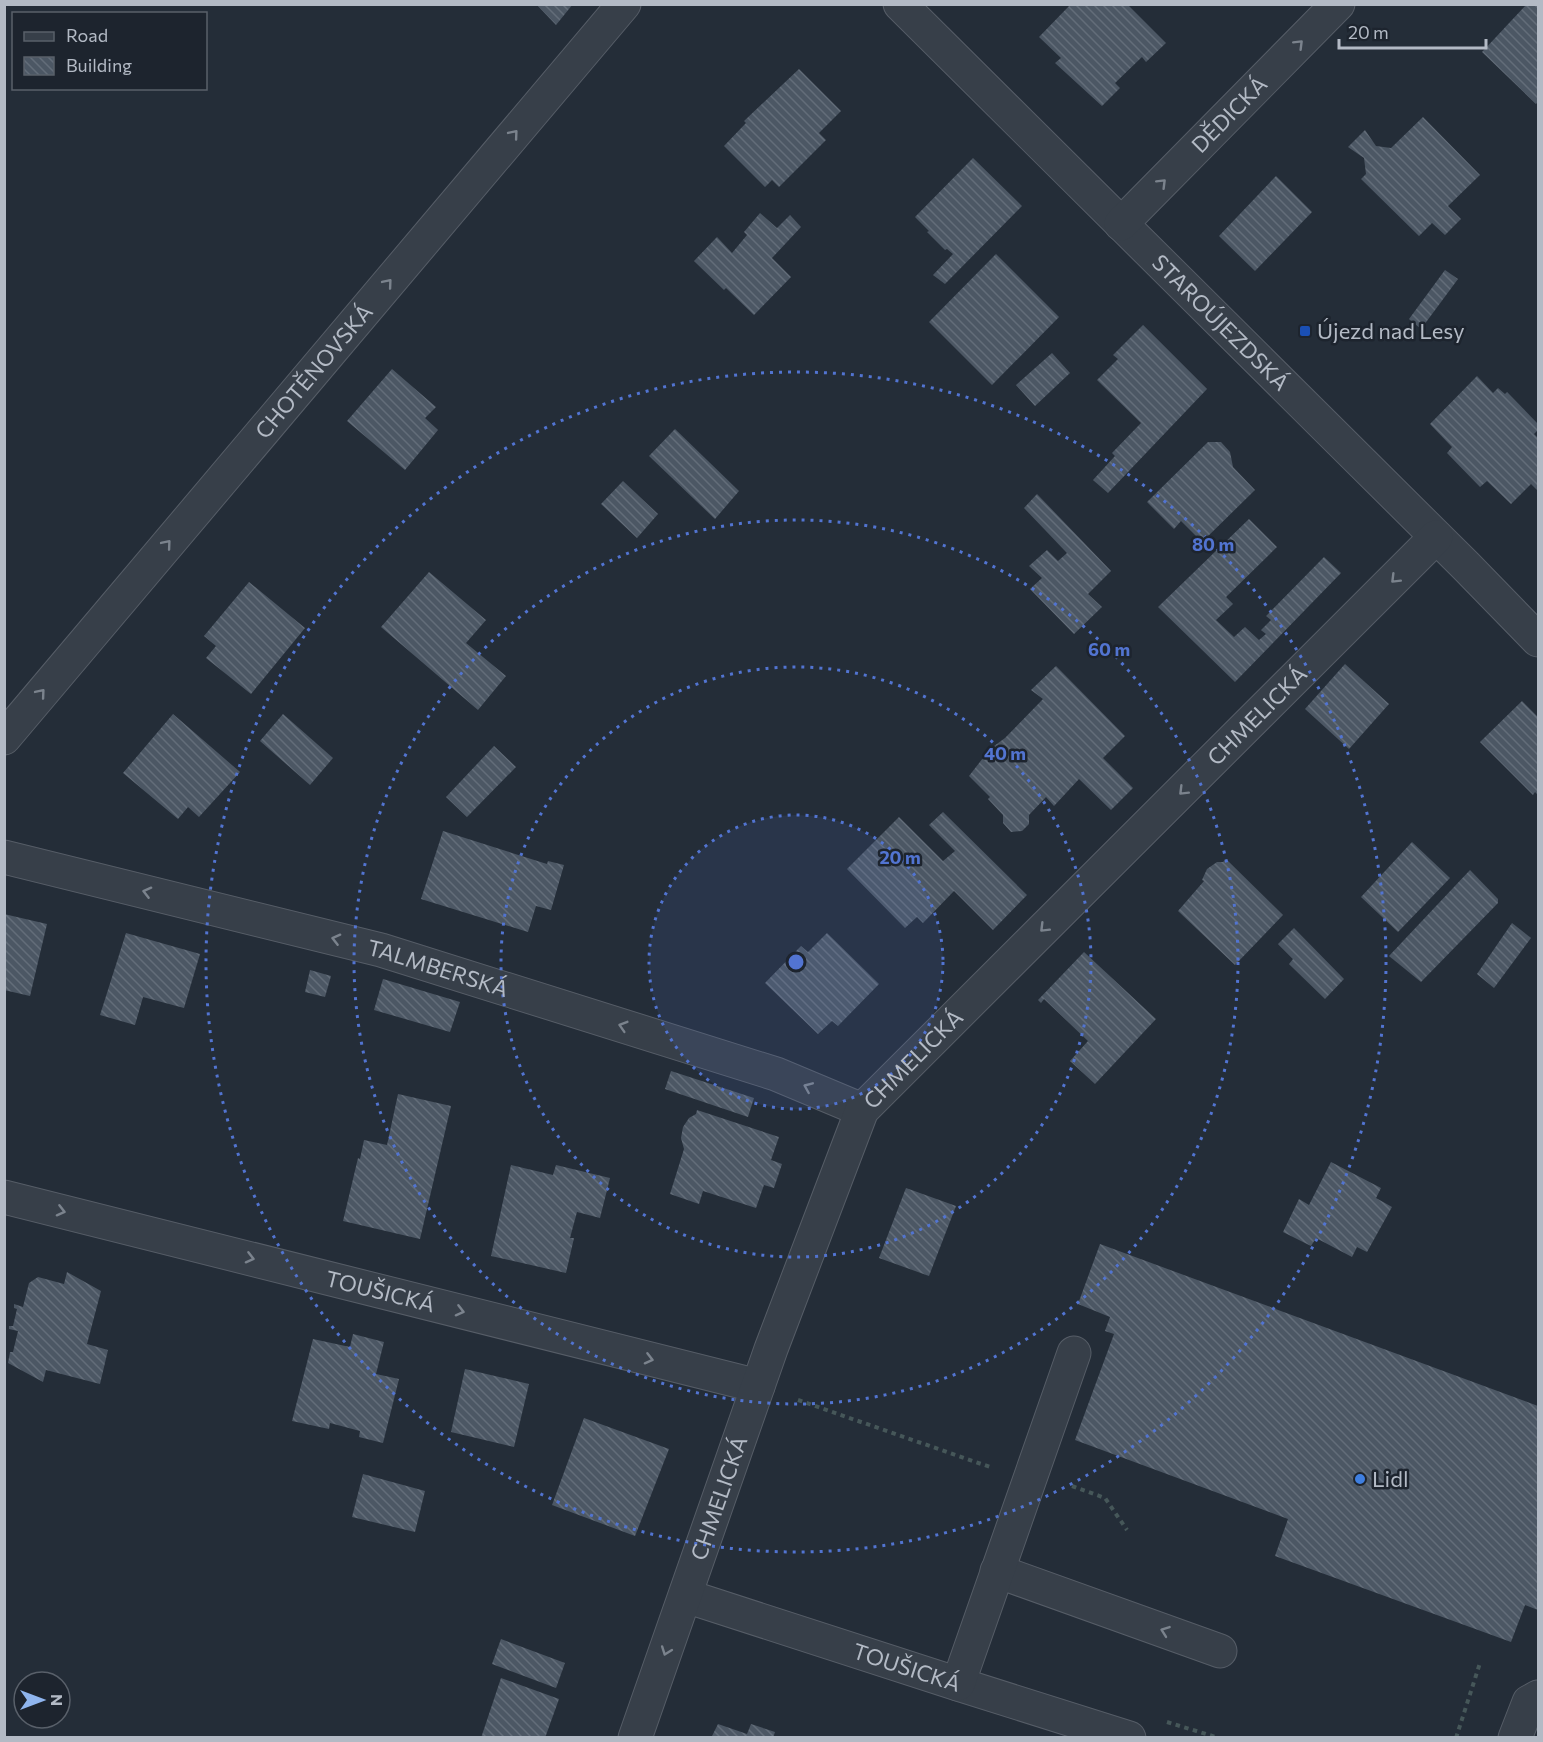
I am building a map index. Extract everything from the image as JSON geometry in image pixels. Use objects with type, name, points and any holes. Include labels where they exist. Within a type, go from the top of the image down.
[{"type":"street","name":"CHOTĚNOVSKÁ","points":[[4,738],[624,4]]},
{"type":"street","name":"STAROÚJEZDSKÁ","points":[[900,4],[1539,640]]},
{"type":"street","name":"DĚDICKÁ","points":[[1121,224],[1338,4]]},
{"type":"street","name":"CHMELICKÁ","points":[[635,1737],[758,1386],[862,1110],[1436,537]]},
{"type":"street","name":"TALMBERSKÁ","points":[[4,857],[381,950],[776,1074],[862,1110]]},
{"type":"street","name":"TOUŠICKÁ","points":[[4,1197],[758,1386]]},
{"type":"street","points":[[958,1684],[1074,1353]]},
{"type":"street","points":[[998,1571],[1220,1651]]},
{"type":"street","name":"TOUŠICKÁ","points":[[686,1596],[1129,1737]]},
{"type":"street","points":[[1515,1737],[1529,1702],[1539,1697]]},
{"type":"path","points":[[758,1386],[1029,1481],[1062,1483],[1105,1498],[1127,1530]]},
{"type":"path","points":[[1456,1737],[1480,1663]]},
{"type":"building","points":[[536,4],[573,4],[556,25]]},
{"type":"building","points":[[1071,4],[1127,4],[1166,43],[1146,62],[1142,57],[1115,83],[1120,88],[1102,106],[1055,63],[1061,58],[1039,37]]},
{"type":"building","points":[[1527,4],[1538,4],[1538,102],[1536,104],[1482,52]]},
{"type":"building","points":[[799,69],[841,111],[819,133],[826,140],[779,187],[772,180],[765,187],[724,146],[746,123],[744,121]]},
{"type":"building","points":[[1423,117],[1480,175],[1448,206],[1461,219],[1445,235],[1432,223],[1419,236],[1361,179],[1366,174],[1364,158],[1348,147],[1365,130],[1376,146],[1391,148]]},
{"type":"building","points":[[973,158],[1022,206],[945,284],[933,275],[953,254],[945,250],[915,217]]},
{"type":"building","points":[[1276,176],[1312,212],[1255,271],[1219,236]]},
{"type":"building","points":[[760,213],[777,228],[790,215],[801,227],[772,258],[791,277],[754,315],[694,261],[717,237],[732,253],[747,235],[744,232]]},
{"type":"building","points":[[996,254],[1059,317],[992,385],[929,322]]},
{"type":"building","points":[[1445,270],[1458,279],[1421,329],[1409,319]]},
{"type":"building","points":[[1143,325],[1207,389],[1108,493],[1093,480],[1115,456],[1112,453],[1141,423],[1097,380],[1118,359],[1113,355]]},
{"type":"building","points":[[1052,353],[1070,373],[1035,406],[1016,385]]},
{"type":"building","points":[[392,369],[436,407],[425,418],[438,430],[405,470],[347,421]]},
{"type":"building","points":[[1477,376],[1493,393],[1498,388],[1505,394],[1507,392],[1538,424],[1538,430],[1534,434],[1538,438],[1538,491],[1531,484],[1511,504],[1487,481],[1480,487],[1447,453],[1452,447],[1430,424]]},
{"type":"building","points":[[675,429],[739,491],[715,519],[649,456]]},
{"type":"building","points":[[1208,442],[1221,442],[1230,452],[1233,467],[1255,490],[1202,542],[1181,521],[1174,529],[1147,502]]},
{"type":"building","points":[[623,481],[658,514],[637,538],[601,504]]},
{"type":"building","points":[[1037,494],[1111,571],[1088,594],[1102,607],[1074,634],[1030,589],[1042,578],[1029,566],[1047,550],[1058,561],[1067,553],[1024,508]]},
{"type":"building","points":[[1249,519],[1277,547],[1226,597],[1233,604],[1216,620],[1234,637],[1245,627],[1259,640],[1266,634],[1261,630],[1271,620],[1266,616],[1324,557],[1341,573],[1235,682],[1158,607]]},
{"type":"building","points":[[429,572],[486,620],[466,643],[506,676],[478,710],[381,627]]},
{"type":"building","points":[[249,582],[305,628],[251,694],[206,658],[216,646],[204,636]]},
{"type":"building","points":[[1345,664],[1389,704],[1349,749],[1305,709]]},
{"type":"building","points":[[1056,666],[1125,736],[1103,758],[1133,788],[1111,810],[1079,779],[1054,806],[1046,797],[1029,815],[1029,824],[1022,831],[1011,832],[1003,823],[1003,815],[988,799],[990,797],[969,776],[990,749],[1005,738],[1043,699],[1031,690]]},
{"type":"building","points":[[1522,701],[1538,717],[1538,795],[1535,792],[1533,795],[1480,742]]},
{"type":"building","points":[[173,714],[240,772],[199,817],[188,807],[178,819],[123,773]]},
{"type":"building","points":[[283,714],[333,758],[310,785],[260,741]]},
{"type":"building","points":[[494,746],[516,767],[467,817],[446,797]]},
{"type":"building","points":[[943,812],[1027,895],[993,930],[954,891],[923,923],[917,917],[905,928],[847,869],[899,817],[943,861],[955,851],[929,825]]},
{"type":"building","points":[[443,831],[547,864],[548,861],[564,865],[551,910],[536,906],[528,932],[421,899]]},
{"type":"building","points":[[1412,842],[1450,878],[1398,932],[1361,897]]},
{"type":"building","points":[[1226,859],[1283,915],[1235,965],[1178,911],[1204,881],[1202,880],[1207,869]]},
{"type":"building","points":[[1470,870],[1498,899],[1498,903],[1421,982],[1389,956]]},
{"type":"building","points":[[4,914],[47,924],[30,996],[4,990]]},
{"type":"building","points":[[1512,923],[1531,938],[1494,988],[1477,974]]},
{"type":"building","points":[[1294,928],[1344,979],[1325,999],[1289,964],[1293,959],[1278,944]]},
{"type":"building","points":[[126,933],[200,954],[184,1008],[143,997],[135,1025],[100,1015]]},
{"type":"building","points":[[827,933],[879,984],[838,1026],[832,1021],[818,1034],[765,983],[801,946],[808,952]]},
{"type":"building","points":[[1084,952],[1156,1019],[1095,1084],[1070,1061],[1088,1041],[1044,999],[1041,1003],[1038,1000]]},
{"type":"building","points":[[310,970],[331,976],[325,997],[305,992]]},
{"type":"building","points":[[383,979],[460,1002],[450,1032],[374,1010]]},
{"type":"building","points":[[671,1071],[754,1098],[748,1117],[665,1089]]},
{"type":"building","points":[[398,1094],[451,1106],[420,1239],[343,1221],[364,1140],[387,1145]]},
{"type":"building","points":[[697,1110],[779,1137],[771,1160],[782,1164],[774,1188],[764,1185],[756,1208],[703,1191],[699,1204],[670,1194],[684,1149],[681,1138],[683,1127]]},
{"type":"building","points":[[1331,1162],[1381,1188],[1376,1198],[1392,1207],[1367,1252],[1357,1247],[1352,1257],[1316,1238],[1311,1246],[1283,1232],[1299,1199],[1309,1205]]},
{"type":"building","points":[[511,1165],[553,1175],[556,1165],[610,1178],[600,1218],[577,1212],[570,1238],[574,1238],[566,1273],[491,1256]]},
{"type":"building","points":[[906,1188],[956,1206],[929,1276],[879,1258]]},
{"type":"building","name":"Lidl","points":[[1100,1244],[1538,1406],[1538,1610],[1525,1605],[1511,1642],[1275,1556],[1288,1519],[1075,1440],[1114,1334],[1105,1331],[1110,1317],[1078,1304]]},
{"type":"building","points":[[67,1272],[101,1291],[87,1344],[108,1350],[100,1384],[46,1370],[43,1382],[8,1363],[18,1331],[9,1329],[9,1326],[13,1326],[17,1309],[14,1308],[14,1304],[23,1307],[29,1283],[38,1277],[64,1284]]},
{"type":"building","points":[[353,1334],[384,1342],[376,1374],[399,1379],[383,1443],[359,1437],[360,1431],[330,1423],[329,1429],[292,1421],[313,1339],[350,1347]]},
{"type":"building","points":[[465,1369],[529,1384],[514,1447],[451,1432]]},
{"type":"building","points":[[584,1418],[669,1449],[635,1536],[552,1505]]},
{"type":"building","points":[[363,1474],[425,1491],[415,1532],[352,1517]]},
{"type":"building","points":[[501,1639],[565,1663],[556,1688],[492,1664]]},
{"type":"building","points":[[501,1678],[559,1699],[545,1738],[481,1738]]},
{"type":"building","points":[[718,1724],[747,1734],[751,1724],[775,1732],[773,1738],[711,1738]]},
{"type":"place","name":"Újezd nad Lesy","points":[[1305,331]]},
{"type":"place","name":"Lidl","points":[[1360,1479]]}]
